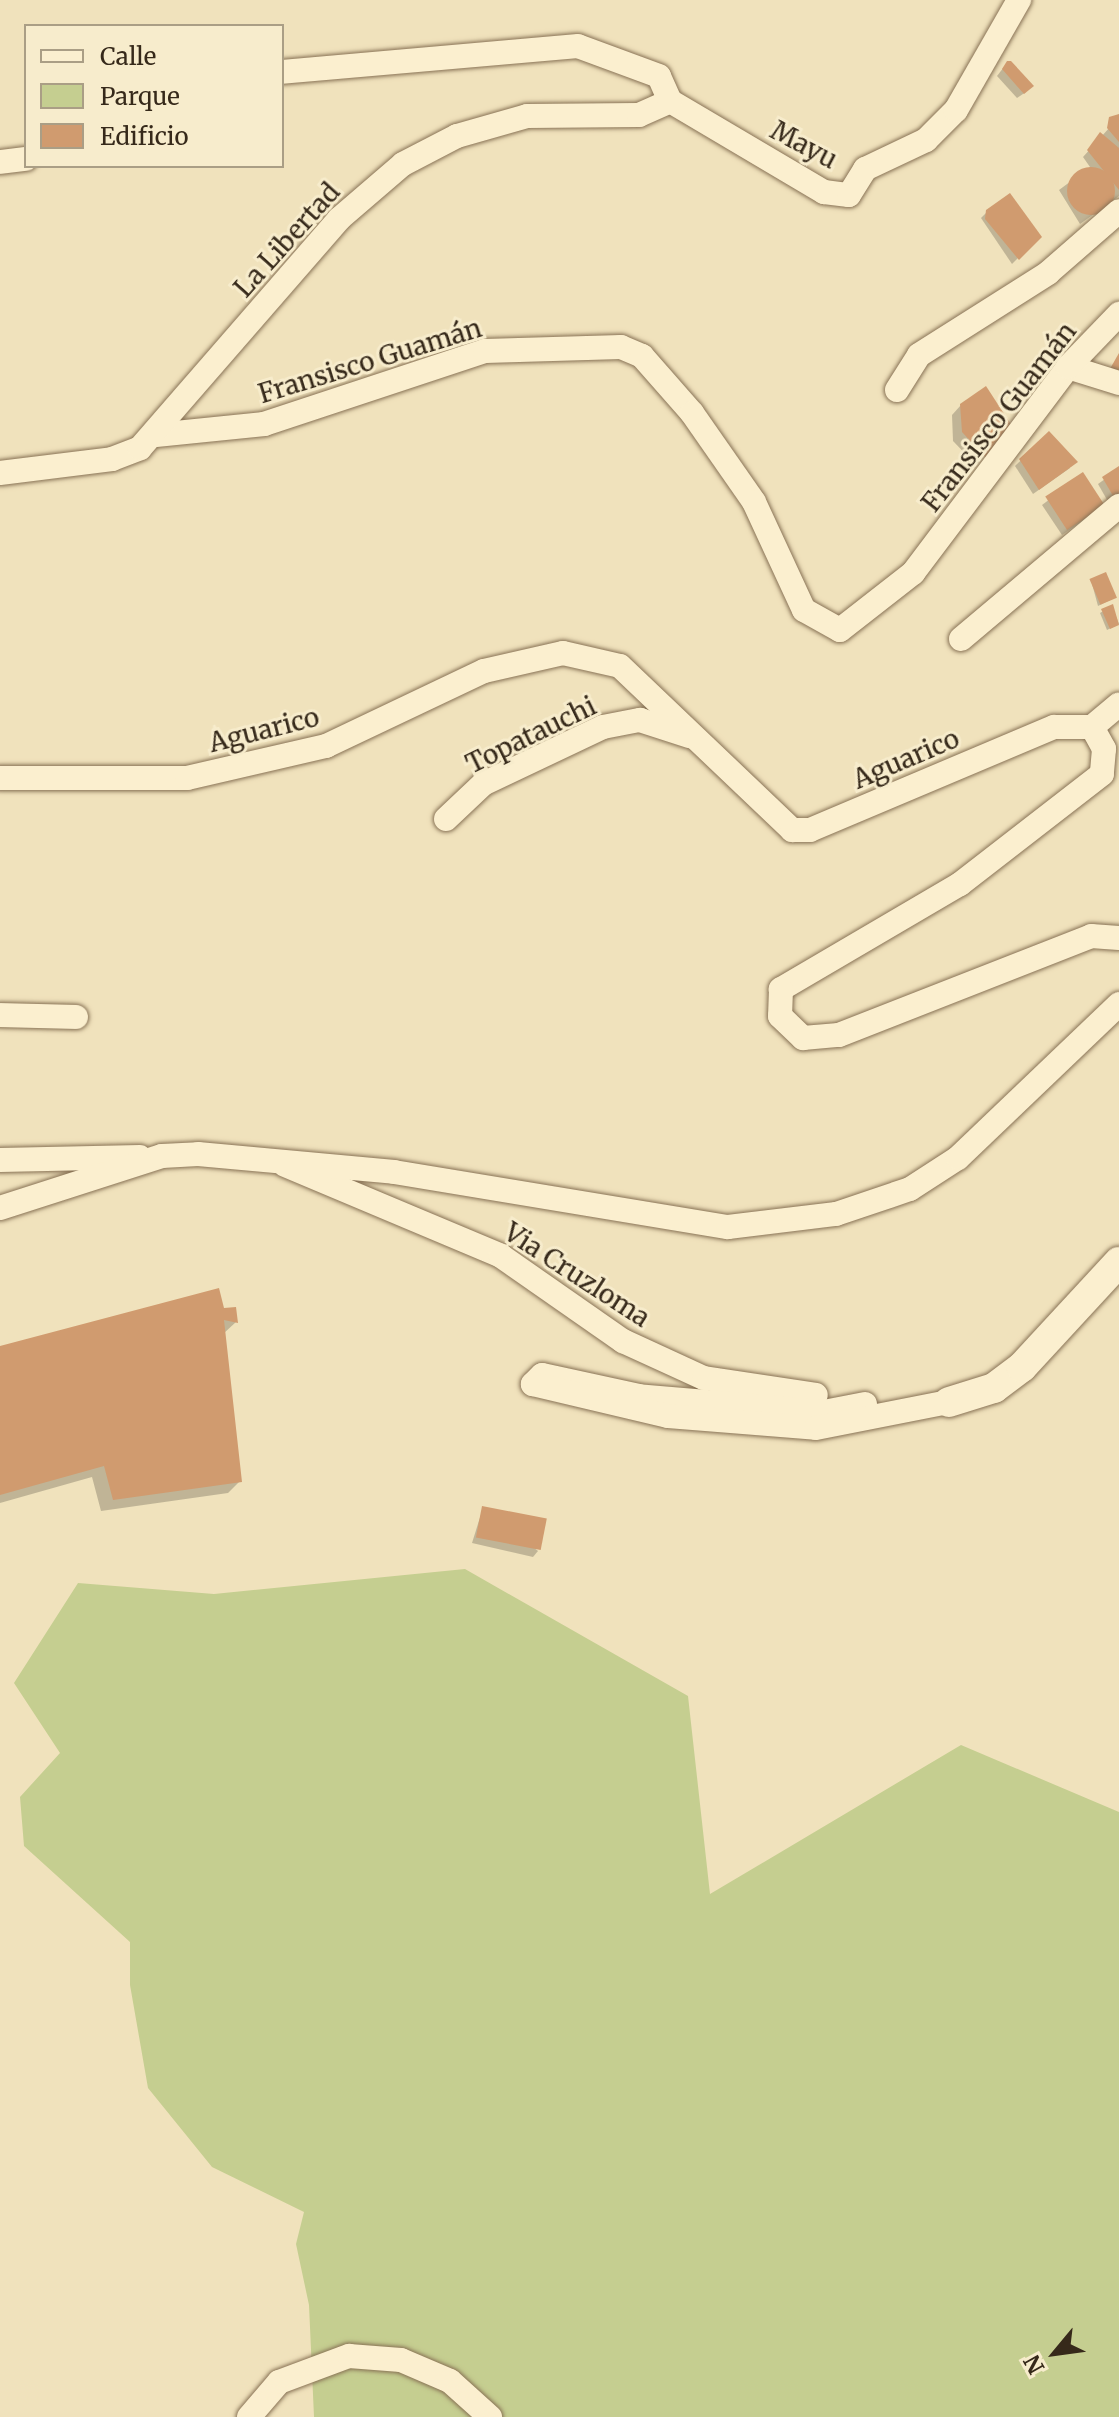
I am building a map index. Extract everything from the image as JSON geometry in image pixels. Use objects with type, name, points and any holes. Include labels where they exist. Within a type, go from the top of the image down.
[{"type":"street","name":"Mayu","points":[[670,101],[824,192],[849,195],[865,169],[926,140],[956,110],[1019,0]]},
{"type":"street","points":[[284,72],[578,46],[659,76],[670,101]]},
{"type":"street","name":"La Libertad","points":[[0,473],[112,459],[156,435],[339,219],[403,164],[457,136],[527,116],[639,115],[670,101]]},
{"type":"street","points":[[0,162],[24,159]]},
{"type":"street","points":[[897,390],[919,355],[1048,273],[1109,225],[1119,211]]},
{"type":"street","name":"Fransisco Guamán","points":[[156,435],[264,424],[485,351],[621,347],[642,356],[692,413],[754,502],[804,610],[840,630],[913,573],[1068,367],[1119,314]]},
{"type":"street","points":[[1068,367],[1119,383]]},
{"type":"street","points":[[961,639],[1119,506]]},
{"type":"street","name":"Aguarico","points":[[0,778],[187,778],[326,746],[484,671],[563,653],[620,666],[778,821],[810,830],[1054,727],[1092,727]]},
{"type":"street","points":[[1119,704],[1092,727],[1104,749],[1102,774],[960,884],[781,989],[780,1016],[803,1038],[839,1035],[1091,936],[1119,938]]},
{"type":"street","name":"Topatauchi","points":[[446,819],[483,784],[603,727],[640,720],[696,738]]},
{"type":"street","points":[[0,1160],[162,1156],[279,1162],[571,1197],[728,1227],[836,1214],[910,1189],[958,1158],[1119,1004]]},
{"type":"street","points":[[0,1015],[76,1017]]},
{"type":"street","points":[[0,1208],[162,1156]]},
{"type":"street","name":"Via Cruzloma","points":[[279,1162],[312,1182],[384,1204],[501,1256],[623,1341],[704,1378],[865,1404],[949,1402]]},
{"type":"street","points":[[865,1404],[824,1412],[639,1396],[542,1375],[533,1384],[668,1416],[816,1428],[949,1402],[994,1388],[1022,1367],[1119,1262]]},
{"type":"street","points":[[249,2417],[279,2382],[349,2356],[401,2360],[426,2370],[450,2381],[490,2417]]},
{"type":"green space","points":[[465,1569],[688,1696],[710,1894],[961,1745],[1119,1812],[1119,2417],[314,2417],[309,2305],[296,2244],[304,2212],[212,2167],[148,2088],[130,1985],[130,1942],[24,1846],[20,1797],[60,1753],[14,1683],[78,1583],[214,1594]]},
{"type":"building","points":[[1007,61],[1011,61],[1034,86],[1024,94],[1002,69]]},
{"type":"building","points":[[1119,114],[1119,142],[1107,128],[1109,117]]},
{"type":"building","points":[[1100,132],[1119,148],[1119,190],[1087,150]]},
{"type":"building","points":[[1091,167],[1108,174],[1115,191],[1108,208],[1091,215],[1074,208],[1067,191],[1074,174]]},
{"type":"building","points":[[1010,193],[1042,237],[1019,260],[985,219],[986,210]]},
{"type":"building","points":[[1119,353],[1119,382],[1107,374]]},
{"type":"building","points":[[986,386],[1012,426],[986,458],[962,432],[960,404]]},
{"type":"building","points":[[1049,431],[1078,462],[1039,490],[1019,459]]},
{"type":"building","points":[[1119,466],[1119,499],[1116,501],[1102,477]]},
{"type":"building","points":[[1083,472],[1105,506],[1067,530],[1045,497]]},
{"type":"building","points":[[1106,572],[1117,598],[1100,605],[1089,579]]},
{"type":"building","points":[[1113,604],[1119,625],[1110,629],[1101,609]]},
{"type":"building","points":[[219,1288],[224,1308],[236,1307],[238,1323],[224,1320],[242,1482],[113,1500],[104,1466],[0,1495],[0,1346]]},
{"type":"building","points":[[482,1506],[547,1519],[541,1550],[476,1537]]}]
